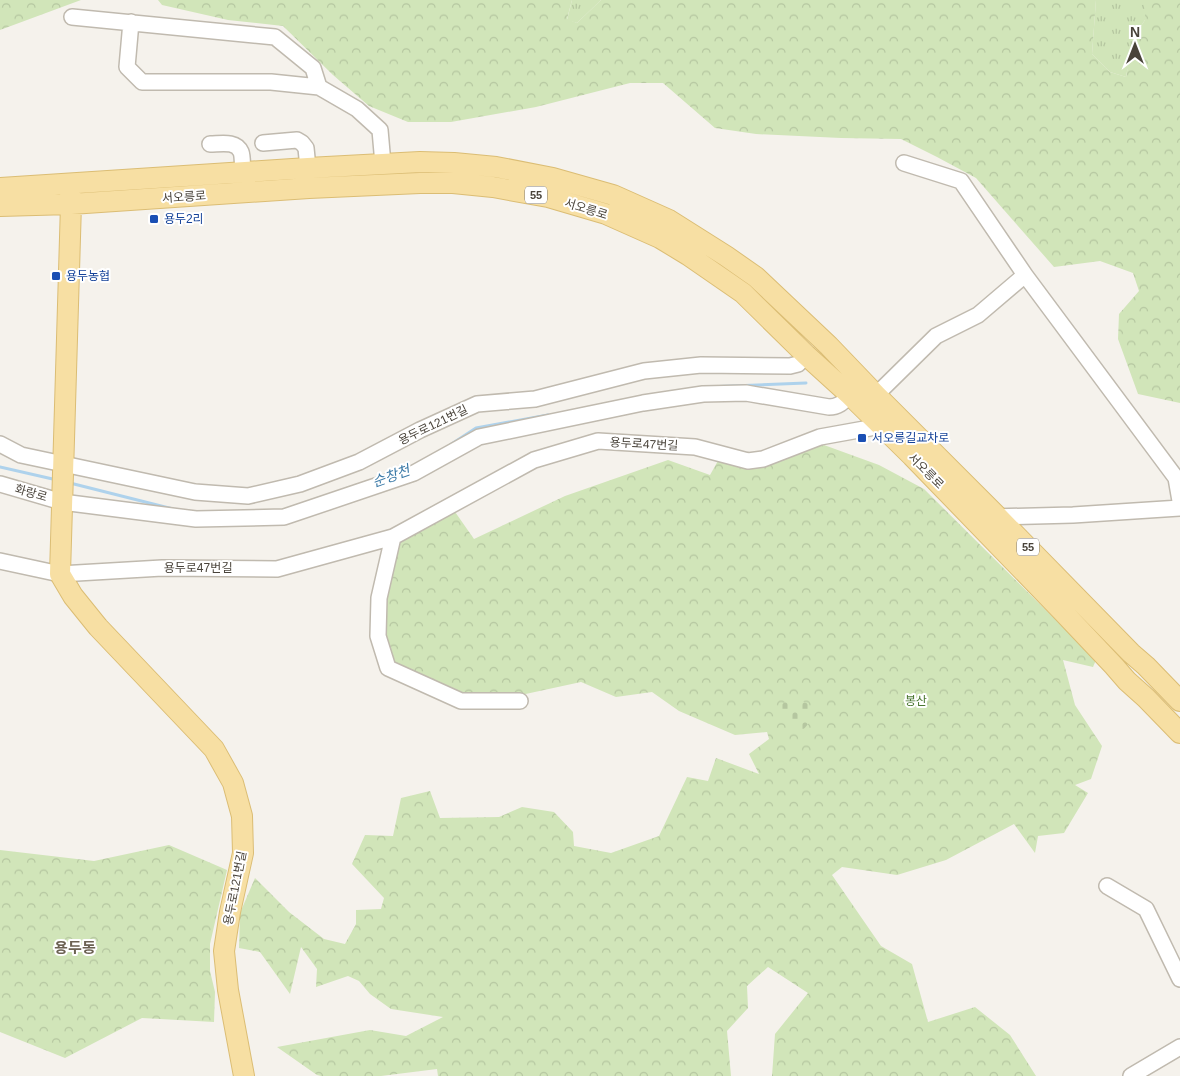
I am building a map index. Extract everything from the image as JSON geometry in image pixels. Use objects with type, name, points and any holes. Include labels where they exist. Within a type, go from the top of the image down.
[{"type":"main road","name":"서오릉로","points":[[0,188],[420,162],[454,163],[530,172],[613,195],[669,220],[756,277],[830,346],[876,395],[1180,701]]},
{"type":"main road","points":[[60,574],[71,204],[70,183]]},
{"type":"main road","name":"서오릉로","points":[[0,206],[71,204],[309,188],[453,183],[526,192],[606,214],[660,238],[743,293],[850,395],[972,517],[1127,681],[1180,733]]},
{"type":"main road","name":"용두로121번길","points":[[60,574],[73,596],[98,627],[214,749],[233,783],[242,816],[243,853],[230,912],[224,951],[228,990],[244,1076]]},
{"type":"street","points":[[72,16],[275,37],[313,68],[319,87]]},
{"type":"street","points":[[131,22],[127,67],[142,82],[271,82],[319,87],[357,109],[380,130],[383,164]]},
{"type":"street","points":[[263,143],[297,140],[302,142],[306,148],[308,168]]},
{"type":"street","points":[[210,144],[232,144],[237,147],[241,152],[243,173]]},
{"type":"street","points":[[904,163],[961,180],[1025,275],[1176,478],[1180,501]]},
{"type":"street","points":[[876,395],[936,336],[978,315],[1025,275]]},
{"type":"street","name":"용두로121번길","points":[[0,444],[21,455],[63,468],[195,492],[248,496],[300,484],[359,462],[420,430],[477,404],[535,399],[644,371],[700,365],[790,366],[798,364],[806,355]]},
{"type":"street","name":"화랑로","points":[[0,484],[62,497],[196,519],[284,517],[414,473],[479,437],[643,403],[703,394],[746,393],[829,407],[841,404],[850,395]]},
{"type":"street","name":"용두로47번길","points":[[0,561],[60,574],[162,568],[277,568],[392,537],[534,460],[598,441],[696,447],[748,461],[763,459],[820,437],[881,426]]},
{"type":"street","points":[[972,517],[1072,515],[1180,508]]},
{"type":"street","points":[[392,537],[379,598],[378,636],[388,668],[461,701],[520,701]]},
{"type":"street","points":[[1107,886],[1146,909],[1180,979]]},
{"type":"street","points":[[1131,1076],[1180,1047]]},
{"type":"green space","points":[[0,0],[81,0],[0,30]]},
{"type":"green space","points":[[158,0],[572,0],[567,19],[577,23],[601,0],[1096,0],[1092,54],[1110,72],[1126,77],[1133,38],[1145,20],[1145,0],[1180,0],[1180,403],[1138,394],[1118,339],[1119,314],[1139,291],[1133,273],[1100,261],[1054,267],[976,178],[901,139],[756,134],[715,128],[663,83],[630,83],[536,107],[451,122],[408,122],[369,106],[333,75],[283,26],[228,20],[162,5]]},
{"type":"green space","points":[[572,0],[601,0],[577,23],[567,20]]},
{"type":"green space","points":[[1096,0],[1145,0],[1145,20],[1133,38],[1126,77],[1110,72],[1092,54]]},
{"type":"green space","name":"봉산","points":[[824,445],[879,465],[924,489],[1096,660],[1093,667],[1063,660],[1075,705],[1102,746],[1091,779],[1075,785],[1088,793],[1064,833],[1038,836],[1035,853],[1014,824],[946,860],[897,875],[842,867],[832,875],[881,946],[912,964],[928,1022],[975,1007],[1010,1035],[1036,1076],[772,1076],[775,1034],[808,993],[768,967],[747,986],[748,1008],[727,1031],[731,1076],[438,1076],[437,1069],[381,1076],[321,1076],[277,1047],[370,1030],[406,1036],[443,1017],[391,1009],[370,994],[359,981],[348,976],[316,987],[317,969],[301,947],[290,994],[260,952],[239,948],[240,913],[255,878],[289,912],[324,939],[345,944],[356,924],[356,910],[381,909],[384,898],[352,864],[365,835],[393,836],[401,798],[430,791],[440,818],[499,817],[522,807],[554,812],[573,832],[574,846],[611,853],[659,836],[687,777],[708,781],[716,758],[759,774],[749,754],[769,739],[767,732],[735,735],[679,711],[652,692],[616,697],[581,682],[521,695],[461,697],[392,664],[381,636],[383,599],[395,540],[453,509],[474,539],[565,496],[668,460],[710,475],[719,459],[794,451]]},
{"type":"green space","points":[[789,699],[799,699],[808,704],[810,709],[810,720],[799,733],[777,708]]},
{"type":"green space","points":[[169,845],[227,870],[210,944],[210,971],[215,992],[214,1022],[142,1018],[65,1058],[0,1032],[0,850],[94,861]]},
{"type":"waterway","name":"순창천","points":[[707,387],[806,383]]},
{"type":"waterway","name":"순창천","points":[[450,445],[476,428],[548,415]]},
{"type":"waterway","name":"순창천","points":[[0,467],[57,480]]},
{"type":"waterway","name":"순창천","points":[[70,483],[173,509]]},
{"type":"place","name":"용두2리","points":[[154,219]]},
{"type":"place","name":"용두농협","points":[[56,276]]},
{"type":"place","name":"서오릉길교차로","points":[[862,438]]},
{"type":"district","name":"용두동","points":[[75,947]]}]
